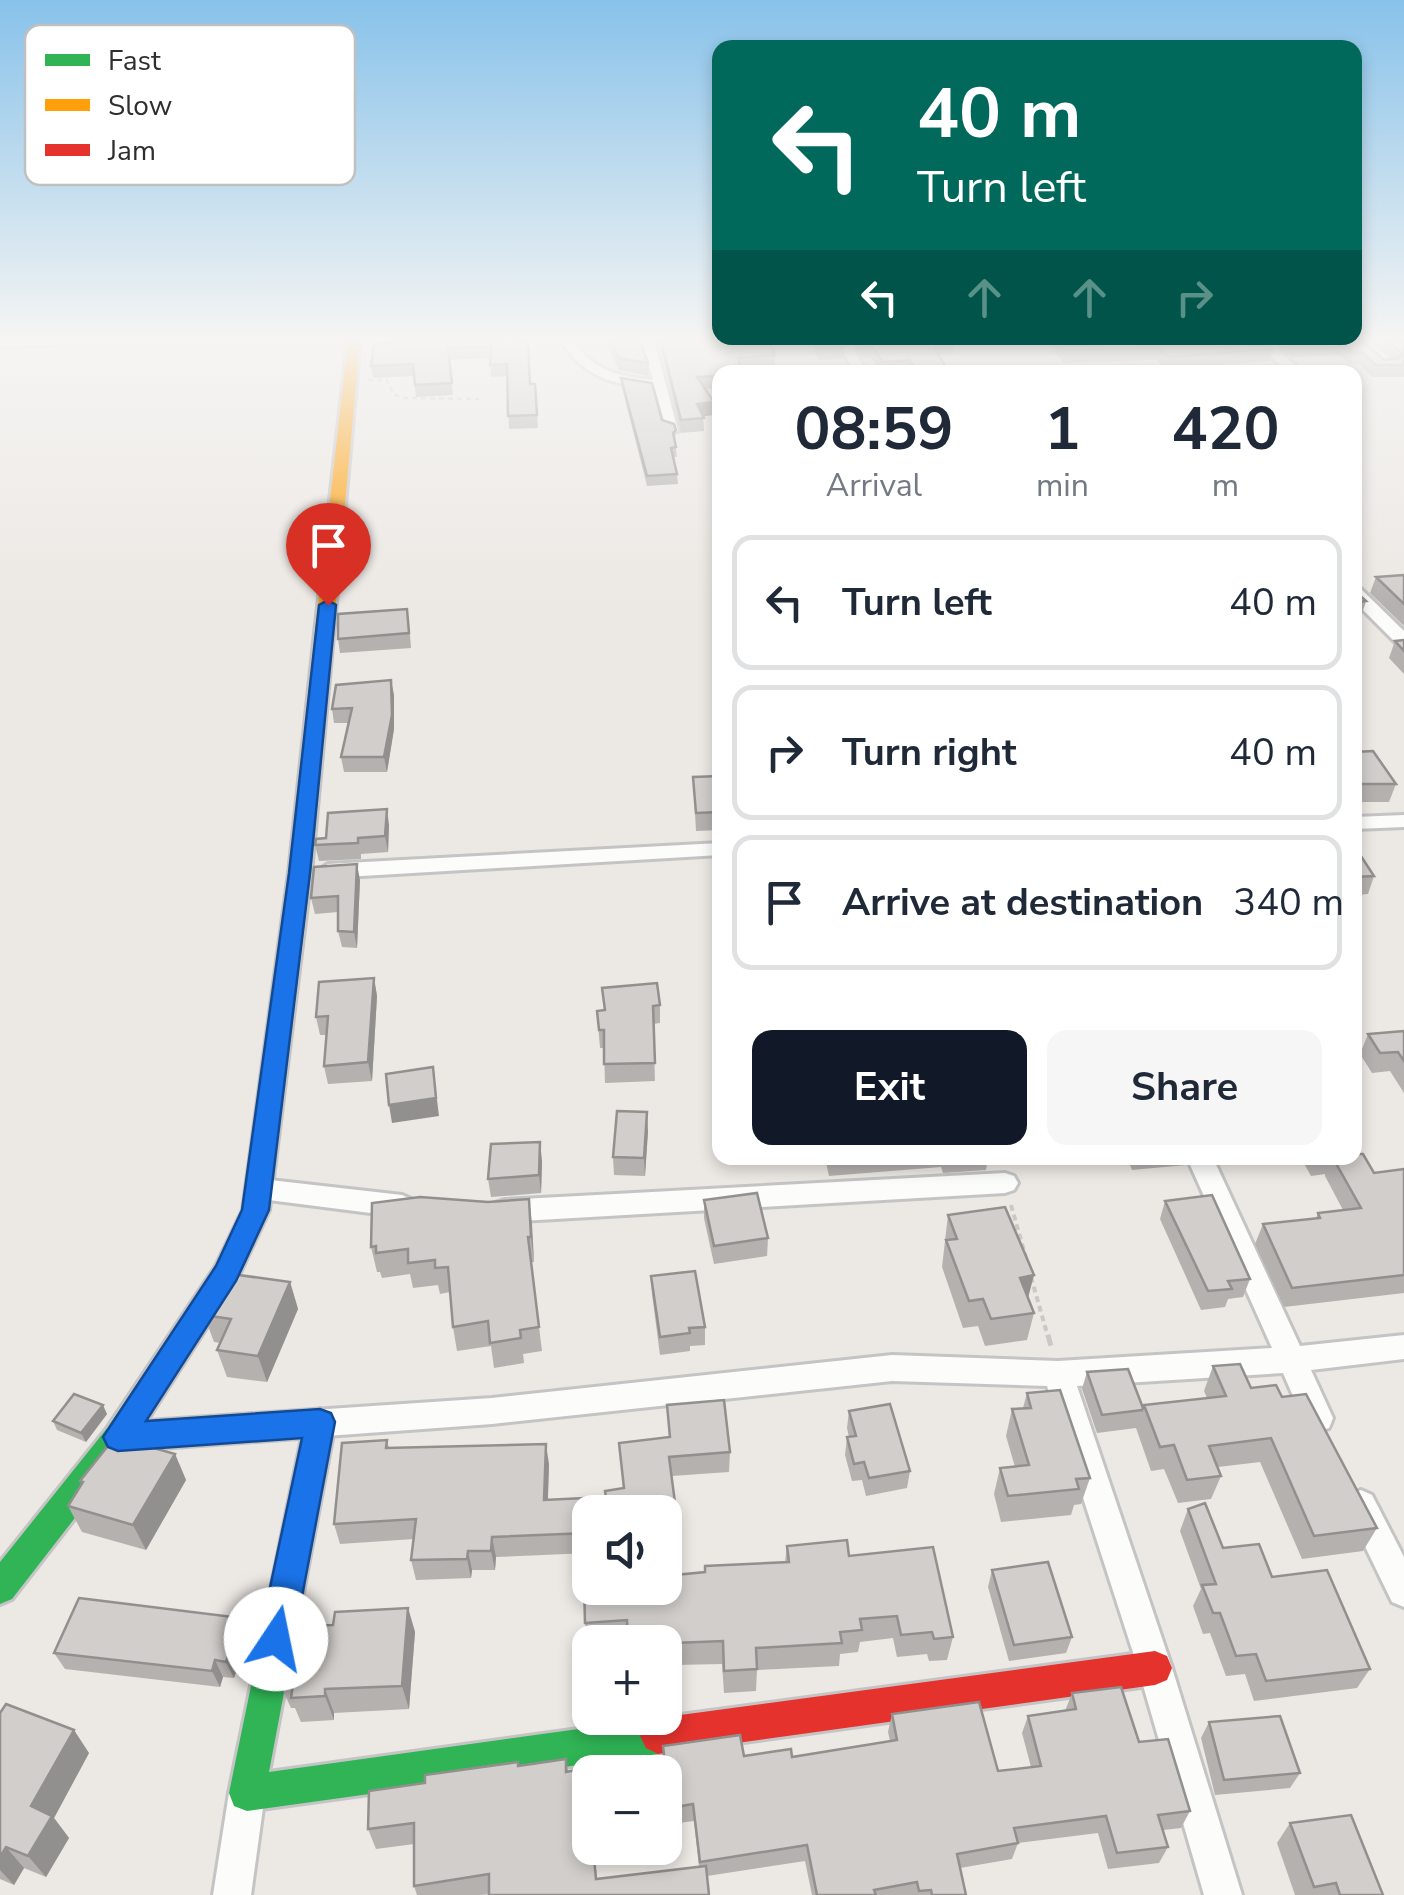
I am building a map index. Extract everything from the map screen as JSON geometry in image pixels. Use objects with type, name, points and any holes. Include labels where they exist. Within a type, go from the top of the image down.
[{"type":"street","points":[[0,1588],[118,1437],[226,1273],[256,1210],[300,873],[343,429]]},
{"type":"street","points":[[1362,600],[1404,641]]},
{"type":"street","points":[[1362,823],[1404,821]]},
{"type":"street","points":[[300,873],[712,849]]},
{"type":"street","points":[[1203,1165],[1333,1449]]},
{"type":"street","points":[[472,1210],[1005,1183]]},
{"type":"street","points":[[261,1188],[432,1208]]},
{"type":"street","points":[[118,1437],[492,1411],[892,1368],[1058,1374],[1289,1360],[1404,1348]]},
{"type":"street","points":[[1058,1374],[1155,1668],[1223,1895]]},
{"type":"street","points":[[232,1895],[247,1793],[320,1422]]},
{"type":"street","points":[[1351,1484],[1404,1591]]},
{"type":"street","points":[[247,1793],[1155,1668]]},
{"type":"path","points":[[1005,1183],[1058,1374]]},
{"type":"building","points":[[635,429],[676,429],[676,447],[671,448],[677,474],[647,476]]},
{"type":"building","points":[[1404,575],[1404,604],[1376,577]]},
{"type":"building","points":[[407,609],[409,633],[338,639],[338,614]]},
{"type":"building","points":[[391,680],[392,715],[384,757],[341,757],[352,708],[332,709],[336,685]]},
{"type":"building","points":[[1373,751],[1396,784],[1362,784],[1362,752]]},
{"type":"building","points":[[712,776],[712,812],[696,813],[693,777]]},
{"type":"building","points":[[387,809],[385,836],[358,838],[358,843],[315,845],[316,839],[326,838],[328,813]]},
{"type":"building","points":[[1362,858],[1374,876],[1362,877]]},
{"type":"building","points":[[357,864],[354,932],[338,931],[338,896],[311,898],[314,867]]},
{"type":"building","points":[[374,978],[368,1062],[324,1066],[328,1016],[316,1017],[319,982]]},
{"type":"building","points":[[657,983],[660,1005],[653,1006],[655,1063],[604,1064],[604,1030],[599,1030],[597,1011],[605,1010],[602,988]]},
{"type":"building","points":[[1404,1031],[1404,1061],[1398,1052],[1380,1053],[1368,1034]]},
{"type":"building","points":[[433,1067],[436,1098],[389,1105],[386,1074]]},
{"type":"building","points":[[617,1111],[647,1112],[644,1158],[613,1157]]},
{"type":"building","points":[[540,1142],[539,1175],[488,1179],[491,1144]]},
{"type":"building","points":[[1363,1154],[1374,1173],[1404,1169],[1404,1275],[1292,1288],[1263,1224],[1320,1218],[1318,1213],[1361,1208],[1337,1165],[1362,1165]]},
{"type":"building","points":[[757,1193],[768,1238],[714,1246],[704,1200]]},
{"type":"building","points":[[1212,1195],[1250,1279],[1228,1281],[1232,1289],[1208,1291],[1165,1201]]},
{"type":"building","points":[[420,1197],[488,1202],[529,1199],[528,1237],[539,1327],[520,1330],[521,1338],[490,1343],[488,1321],[453,1327],[448,1267],[435,1268],[435,1260],[408,1263],[408,1249],[376,1253],[376,1246],[371,1247],[372,1203]]},
{"type":"building","points":[[1005,1207],[1034,1275],[1020,1278],[1034,1313],[991,1319],[983,1299],[969,1301],[946,1240],[957,1239],[948,1215]]},
{"type":"building","points":[[695,1271],[705,1327],[660,1337],[651,1276]]},
{"type":"building","points":[[224,1273],[290,1282],[258,1356],[217,1350],[231,1319],[204,1315]]},
{"type":"building","points":[[1240,1364],[1251,1388],[1276,1385],[1282,1397],[1306,1394],[1377,1528],[1314,1536],[1271,1438],[1209,1446],[1221,1476],[1187,1480],[1174,1445],[1160,1447],[1144,1405],[1226,1396],[1213,1366]]},
{"type":"building","points":[[1128,1369],[1142,1410],[1102,1415],[1087,1372]]},
{"type":"building","points":[[1060,1390],[1090,1478],[1076,1479],[1079,1489],[1008,1496],[1000,1468],[1029,1465],[1012,1409],[1031,1408],[1027,1393]]},
{"type":"building","points":[[74,1394],[103,1405],[81,1433],[53,1421]]},
{"type":"building","points":[[724,1400],[730,1452],[669,1457],[674,1495],[606,1495],[605,1491],[624,1488],[619,1443],[670,1437],[667,1405]]},
{"type":"building","points":[[890,1404],[910,1471],[869,1478],[864,1462],[854,1464],[847,1437],[856,1436],[849,1411]]},
{"type":"building","points":[[115,1437],[175,1454],[133,1525],[68,1506],[83,1482],[80,1481]]},
{"type":"building","points":[[387,1440],[386,1448],[546,1444],[544,1500],[572,1499],[572,1534],[492,1537],[491,1551],[468,1551],[467,1559],[411,1560],[416,1519],[334,1524],[342,1443]]},
{"type":"building","points":[[1205,1503],[1223,1548],[1259,1544],[1272,1577],[1327,1570],[1370,1669],[1266,1681],[1256,1654],[1236,1656],[1220,1613],[1213,1613],[1202,1585],[1216,1584],[1188,1509]]},
{"type":"building","points":[[847,1540],[849,1556],[933,1547],[953,1637],[934,1639],[932,1632],[901,1635],[897,1616],[860,1619],[862,1630],[840,1632],[842,1643],[756,1648],[757,1669],[724,1671],[723,1641],[682,1643],[682,1625],[627,1625],[627,1620],[585,1623],[585,1605],[682,1605],[682,1574],[705,1572],[705,1566],[789,1562],[787,1546]]},
{"type":"building","points":[[1048,1562],[1072,1637],[1014,1645],[992,1570]]},
{"type":"building","points":[[79,1598],[241,1618],[226,1662],[215,1660],[212,1671],[54,1653]]},
{"type":"building","points":[[408,1608],[402,1686],[325,1689],[325,1696],[291,1698],[293,1684],[280,1684],[291,1631],[300,1631],[300,1626],[333,1625],[335,1612]]},
{"type":"building","points":[[1121,1687],[1139,1742],[1168,1739],[1190,1811],[1158,1815],[1168,1847],[1117,1853],[1106,1816],[1014,1828],[1018,1843],[957,1854],[966,1895],[932,1895],[931,1890],[919,1891],[917,1882],[874,1890],[876,1895],[817,1895],[807,1845],[700,1862],[693,1804],[682,1806],[682,1755],[664,1755],[663,1746],[740,1735],[744,1756],[791,1749],[792,1757],[897,1740],[892,1714],[979,1702],[998,1771],[1041,1766],[1028,1716],[1076,1709],[1072,1693]]},
{"type":"building","points":[[6,1704],[74,1730],[31,1806],[52,1816],[28,1856],[6,1847],[0,1857],[0,1713]]},
{"type":"building","points":[[1280,1716],[1300,1773],[1224,1780],[1209,1722]]},
{"type":"building","points":[[566,1759],[566,1772],[572,1771],[572,1865],[595,1865],[596,1879],[706,1866],[709,1895],[489,1895],[489,1874],[414,1886],[414,1823],[368,1829],[369,1791],[425,1783],[425,1775],[518,1762],[518,1766]]},
{"type":"building","points":[[1351,1815],[1383,1895],[1340,1895],[1336,1883],[1314,1887],[1290,1823]]},
{"type":"traffic: fast","points":[[0,1588],[119,1437],[226,1273],[256,1210],[300,873],[325,624]]},
{"type":"traffic: fast","points":[[320,1423],[247,1793],[658,1736]]},
{"type":"traffic: slow","points":[[325,624],[345,429]]},
{"type":"traffic: jam","points":[[658,1736],[1155,1668]]},
{"type":"route","points":[[276,1639],[320,1422],[118,1437],[226,1273],[256,1210],[300,873],[328,605]]}]
